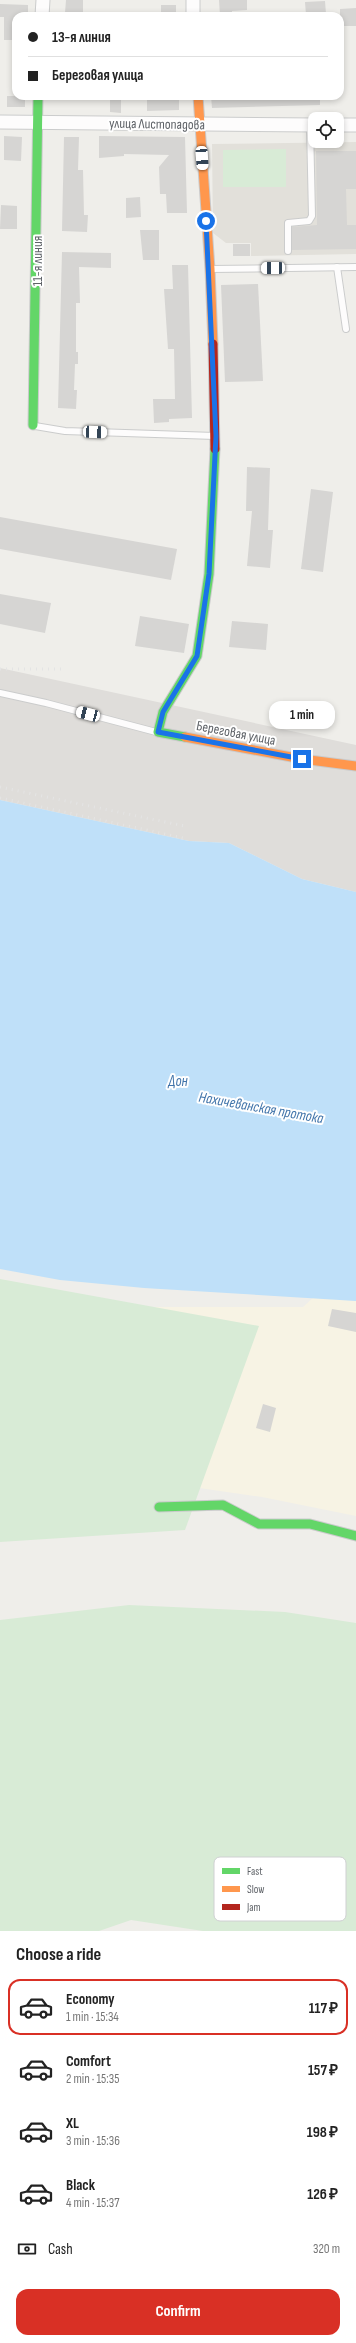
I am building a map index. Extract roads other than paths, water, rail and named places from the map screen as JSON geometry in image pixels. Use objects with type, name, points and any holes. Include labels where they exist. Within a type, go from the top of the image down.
[{"type":"street","points":[[42,12],[43,0]]},
{"type":"street","points":[[192,0],[194,12]]},
{"type":"street","name":"11-я линия","points":[[34,425],[37,276],[36,123],[38,100]]},
{"type":"street","points":[[158,732],[163,712],[197,656],[209,574],[216,436],[210,269],[198,100]]},
{"type":"street","name":"улица Листопадова","points":[[0,122],[308,125]]},
{"type":"street","points":[[344,125],[356,125]]},
{"type":"street","name":"Береговая улица","points":[[158,732],[302,759],[356,766]]},
{"type":"street","points":[[159,1507],[223,1505],[259,1524],[310,1524],[356,1536]]},
{"type":"lane","points":[[288,251],[288,223],[309,221],[312,216],[312,148]]},
{"type":"lane","points":[[210,269],[356,266]]},
{"type":"lane","points":[[337,267],[346,329]]},
{"type":"lane","points":[[34,425],[65,431],[216,436]]},
{"type":"lane","points":[[0,694],[46,702],[158,732]]},
{"type":"water","name":"Дон","points":[[0,800],[189,841],[229,843],[302,879],[356,892],[356,1301],[144,1288],[60,1280],[0,1269]]},
{"type":"railway","points":[[0,669],[66,669]]},
{"type":"railway","points":[[0,787],[184,826]]},
{"type":"railway","points":[[0,798],[183,838]]},
{"type":"water label","name":"Нахичеванская протока","points":[[261,1108]]}]
